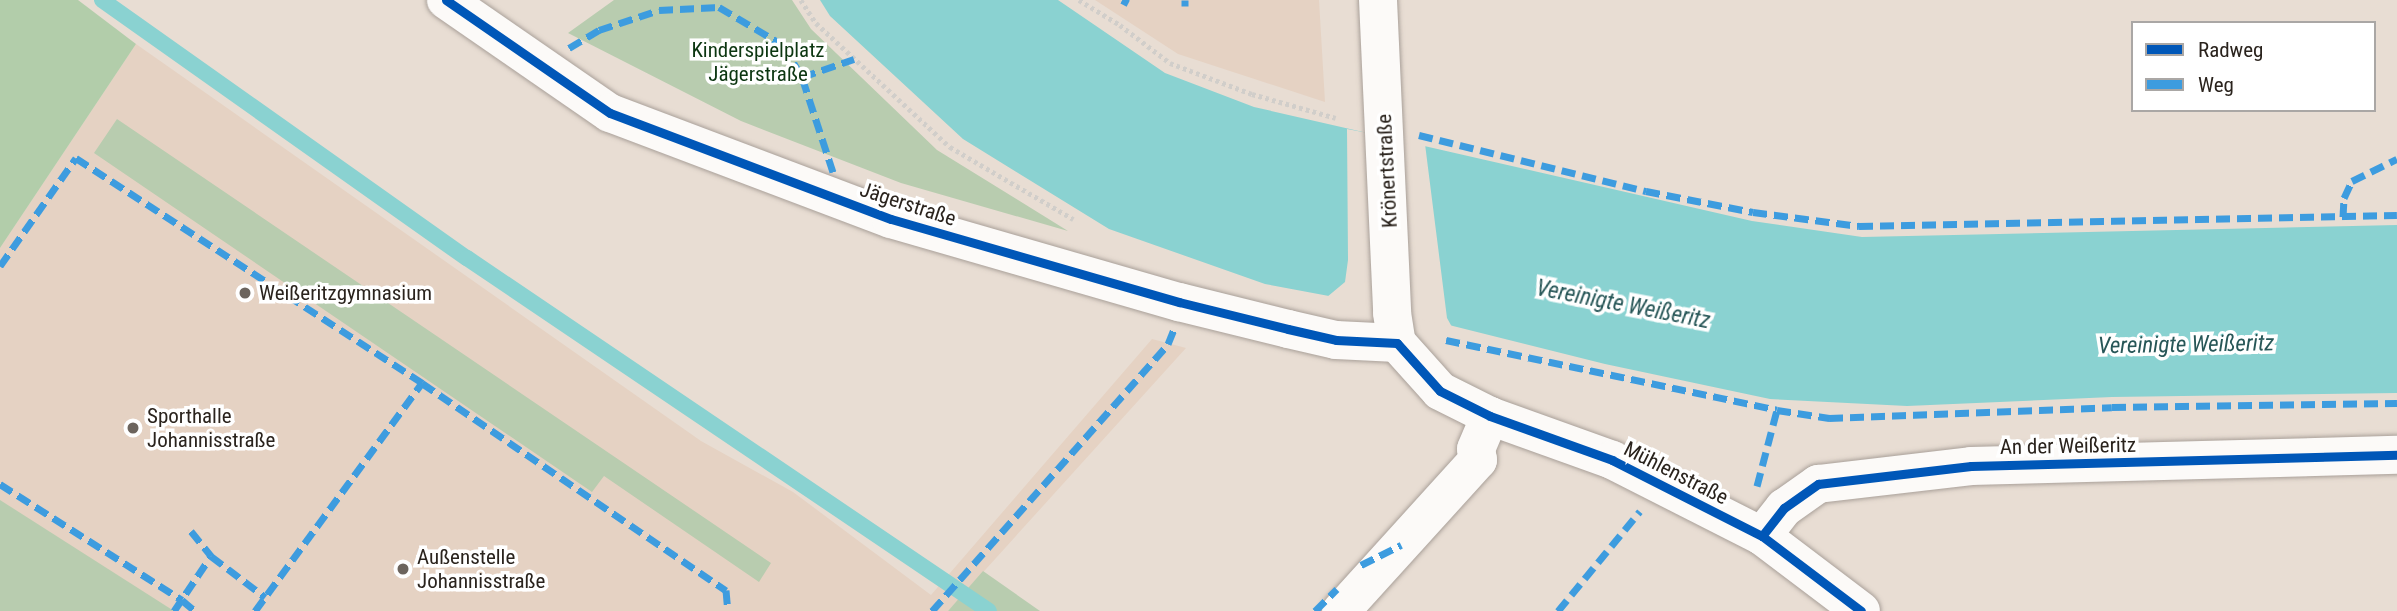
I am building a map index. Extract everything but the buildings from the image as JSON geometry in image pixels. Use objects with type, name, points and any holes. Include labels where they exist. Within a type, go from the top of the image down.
[{"type":"street","name":"Jägerstraße","points":[[446,0],[610,113],[891,219],[1179,302],[1288,329],[1346,341],[1395,328]]},
{"type":"street","name":"Krönertstraße","points":[[1378,0],[1395,328]]},
{"type":"street","name":"Mühlenstraße","points":[[1395,328],[1440,391],[1490,416],[1612,460],[1762,536],[1861,611]]},
{"type":"street","points":[[1341,611],[1478,460],[1476,449],[1490,416]]},
{"type":"street","name":"An der Weißeritz","points":[[1762,536],[1784,508],[1818,484],[1971,466],[2397,455]]},
{"type":"path","points":[[801,0],[816,23],[950,147],[1076,221]]},
{"type":"path","points":[[1079,0],[1120,25],[1170,63],[1252,94],[1386,132]]},
{"type":"shaded area","points":[[1095,0],[1319,0],[1325,102],[1178,54]]},
{"type":"shaded area","name":"Weißeritzgymnasium","points":[[136,44],[701,441],[793,492],[931,595],[1152,339],[1186,348],[948,611],[0,611],[0,248]]},
{"type":"green space","points":[[0,0],[78,0],[136,44],[0,248]]},
{"type":"green space","name":"Kinderspielplatz Jägerstraße","points":[[614,0],[792,0],[811,29],[937,150],[1068,231],[901,183],[741,121],[568,33]]},
{"type":"green space","points":[[117,119],[771,563],[759,582],[604,476],[592,492],[94,153]]},
{"type":"green space","points":[[0,500],[174,611],[0,611]]},
{"type":"green space","points":[[983,571],[1040,611],[948,611]]},
{"type":"water","name":"Vereinigte Weißeritz","points":[[820,0],[1058,0],[1165,73],[1254,107],[1752,221],[1862,237],[2397,225],[2397,393],[2112,397],[1907,406],[1770,399],[1605,364],[1345,299],[1265,284],[1109,229],[963,139],[830,16]]},
{"type":"pier","points":[[1347,129],[1425,144],[1447,318],[1452,327],[1327,297],[1345,282],[1348,260]]},
{"type":"waterway","points":[[102,0],[467,258],[989,611]]},
{"type":"marked path","points":[[1122,0],[1128,3]]},
{"type":"marked path","points":[[1185,0],[1185,6]]},
{"type":"marked path","points":[[569,48],[599,30],[659,10],[719,7],[783,45],[802,77]]},
{"type":"marked path","points":[[833,172],[802,77],[854,59]]},
{"type":"marked path","points":[[1419,135],[1646,191],[1753,212],[1859,226],[2397,215]]},
{"type":"marked path","points":[[0,266],[76,158],[422,383]]},
{"type":"marked path","points":[[2343,217],[2344,198],[2352,181],[2397,159]]},
{"type":"marked path","points":[[932,611],[1168,344],[1174,329]]},
{"type":"marked path","points":[[1446,340],[1777,410],[1829,418],[2112,407],[2397,403]]},
{"type":"marked path","points":[[255,611],[422,383],[726,590],[728,611]]},
{"type":"marked path","points":[[1757,486],[1777,410]]},
{"type":"marked path","points":[[0,484],[182,600],[195,611]]},
{"type":"marked path","points":[[1558,611],[1640,511]]},
{"type":"marked path","points":[[191,531],[211,556],[265,597]]},
{"type":"marked path","points":[[1361,565],[1401,545]]},
{"type":"marked path","points":[[174,611],[211,556]]},
{"type":"marked path","points":[[1315,611],[1337,589]]},
{"type":"cycle path","points":[[446,0],[610,113],[891,219],[1179,302],[1288,329],[1336,340],[1397,343],[1440,391],[1490,416],[1612,460],[1762,536],[1861,611]]},
{"type":"cycle path","points":[[1762,536],[1784,508],[1818,484],[1971,466],[2397,455]]},
{"type":"place","name":"Weißeritzgymnasium","points":[[245,293]]},
{"type":"place","name":"Sporthalle Johannisstraße","points":[[133,428]]},
{"type":"place","name":"Außenstelle Johannisstraße","points":[[403,569]]}]
